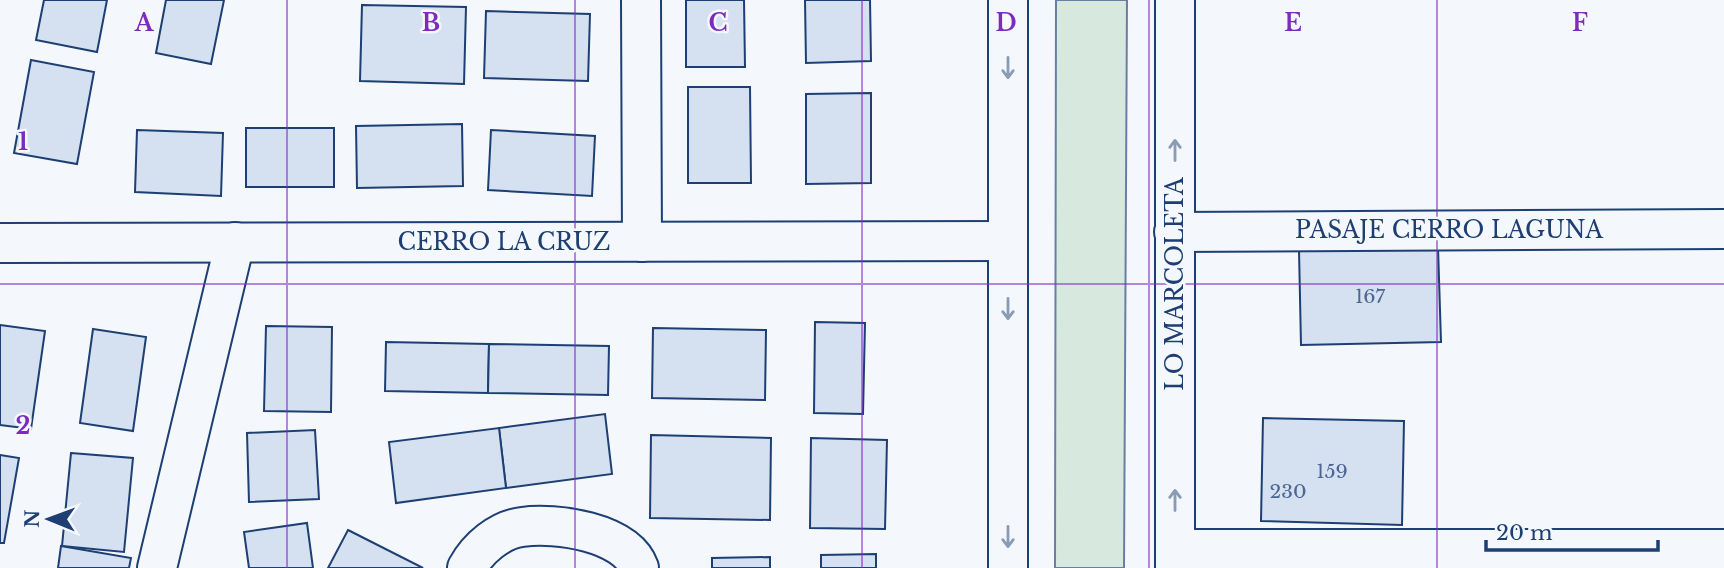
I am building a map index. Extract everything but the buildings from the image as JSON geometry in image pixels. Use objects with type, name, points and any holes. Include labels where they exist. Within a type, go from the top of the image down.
[{"type":"street","points":[[641,0],[642,242]]},
{"type":"street","points":[[1008,0],[1008,568]]},
{"type":"street","name":"LO MARCOLETA","points":[[1175,0],[1175,558]]},
{"type":"street","name":"PASAJE CERRO LAGUNA","points":[[1174,232],[1724,229]]},
{"type":"street","name":"CERRO LA CRUZ","points":[[0,243],[1008,241]]},
{"type":"street","points":[[157,568],[235,243]]},
{"type":"street","points":[[467,568],[486,544],[500,534],[522,527],[556,527],[603,536],[622,547],[639,568]]},
{"type":"street","points":[[1175,558],[1724,549]]},
{"type":"shaded area","points":[[1056,0],[1127,0],[1124,568],[1055,568]]}]
